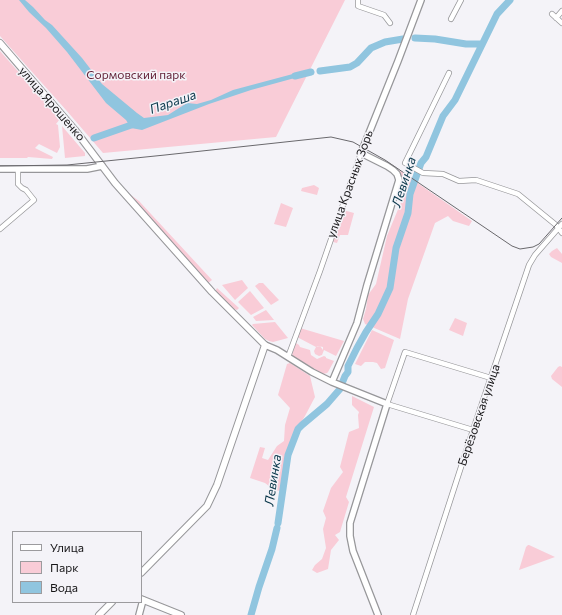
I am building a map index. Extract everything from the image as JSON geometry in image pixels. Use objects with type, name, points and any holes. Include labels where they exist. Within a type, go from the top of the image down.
[{"type":"main road","name":"улица Ярошенко","points":[[0,44],[85,142],[115,184],[212,292],[265,345]]},
{"type":"main road","points":[[142,572],[207,506],[217,485],[265,345]]},
{"type":"main road","points":[[142,598],[159,607],[180,615]]},
{"type":"main road","points":[[99,615],[111,603]]},
{"type":"street","points":[[358,0],[358,6],[384,15],[390,23]]},
{"type":"street","name":"улица Красных Зорь","points":[[288,357],[361,153],[421,0]]},
{"type":"street","points":[[451,18],[461,0]]},
{"type":"street","points":[[556,18],[562,11]]},
{"type":"street","points":[[552,14],[562,23]]},
{"type":"street","points":[[449,73],[406,163],[423,173],[443,174],[459,181],[476,180],[518,194],[556,225],[562,234]]},
{"type":"street","points":[[332,382],[357,323],[400,180],[393,170],[361,153]]},
{"type":"street","points":[[0,169],[86,169],[102,166]]},
{"type":"street","points":[[0,229],[34,200],[26,190],[18,184],[18,170]]},
{"type":"street","name":"Берёзовская улица","points":[[413,615],[473,430],[529,265],[535,255],[562,224]]},
{"type":"street","points":[[265,345],[277,350],[312,372],[332,382],[387,404],[473,430]]},
{"type":"street","points":[[378,615],[353,551],[350,536],[350,523],[387,404],[405,352],[491,378]]},
{"type":"street","points":[[138,615],[141,603]]},
{"type":"green space","name":"Сормовский парк","points":[[0,0],[345,0],[276,137],[103,153],[0,36]]},
{"type":"green space","points":[[0,51],[60,119],[56,124],[58,125],[60,147],[57,153],[39,144],[35,148],[53,157],[52,159],[28,157],[0,158]]},
{"type":"green space","points":[[62,126],[85,153],[85,156],[65,158]]},
{"type":"green space","points":[[399,170],[472,221],[469,226],[453,221],[448,216],[435,223],[408,299],[400,339],[365,324],[363,319],[368,295],[376,284],[387,236],[404,195],[405,180],[400,176]]},
{"type":"green space","points":[[314,185],[319,188],[317,195],[301,191],[302,188]]},
{"type":"green space","points":[[124,190],[139,201],[212,280],[208,283]]},
{"type":"green space","points":[[281,203],[293,208],[286,227],[274,224]]},
{"type":"green space","points":[[343,210],[354,213],[348,235],[340,235],[337,243],[333,242]]},
{"type":"green space","points":[[557,248],[562,254],[562,263],[551,257],[549,254]]},
{"type":"green space","points":[[242,280],[248,288],[235,300],[222,285]]},
{"type":"green space","points":[[259,283],[263,283],[279,300],[271,305],[255,286]]},
{"type":"green space","points":[[217,288],[239,308],[237,310],[216,293]]},
{"type":"green space","points":[[250,291],[264,308],[251,315],[238,302]]},
{"type":"green space","points":[[266,310],[274,320],[256,321],[253,317]]},
{"type":"green space","points":[[455,318],[467,323],[463,336],[449,330]]},
{"type":"green space","points":[[275,322],[288,338],[273,342],[269,341],[265,339],[252,325],[253,324]]},
{"type":"green space","points":[[300,328],[344,341],[336,356],[324,350],[322,355],[319,356],[315,354],[314,351],[316,347],[297,337]]},
{"type":"green space","points":[[372,330],[394,340],[385,368],[381,369],[377,363],[373,362],[365,362],[361,366],[355,364]]},
{"type":"green space","points":[[296,343],[300,347],[310,350],[311,355],[317,359],[324,356],[334,361],[328,372],[323,374],[293,356],[292,354]]},
{"type":"green space","points":[[290,363],[310,376],[315,397],[297,429],[287,455],[281,491],[274,490],[265,483],[250,478],[260,447],[265,448],[262,458],[268,460],[277,446],[284,441],[285,425],[290,408],[278,395],[287,364]]},
{"type":"green space","points":[[560,366],[562,367],[562,387],[552,379],[551,376]]},
{"type":"green space","points":[[352,396],[374,407],[346,497],[349,502],[340,532],[335,535],[339,540],[331,550],[328,569],[317,573],[312,570],[322,559],[326,548],[323,529],[326,518],[323,511],[331,488],[343,472],[340,467],[349,432],[359,428],[359,412],[352,405]]},
{"type":"green space","points":[[528,545],[555,557],[519,570],[526,547]]},
{"type":"water","points":[[19,0],[25,0],[33,7],[52,25],[82,58],[102,84],[144,118],[168,115],[187,103],[197,104],[211,100],[233,90],[304,71],[302,76],[251,90],[209,104],[142,130],[131,128],[126,120],[106,103],[67,52]]},
{"type":"waterway","name":"Левинка","points":[[343,381],[348,372],[348,366],[357,348],[378,314],[390,288],[396,248],[408,213],[410,194],[421,163],[426,157],[443,116],[455,100],[497,14],[510,0]]},
{"type":"waterway","name":"Параша","points":[[415,38],[435,39],[466,44],[482,44]]},
{"type":"waterway","name":"Параша","points":[[320,71],[350,67],[357,63],[371,48],[385,42],[403,39]]},
{"type":"waterway","name":"Параша","points":[[295,76],[311,72]]},
{"type":"waterway","points":[[94,138],[137,123]]},
{"type":"waterway","name":"Левинка","points":[[278,523],[288,455],[298,429],[327,404],[340,389]]},
{"type":"waterway","name":"Левинка","points":[[251,615],[272,549],[277,528]]},
{"type":"tram line","points":[[0,166],[67,165],[331,137],[353,142],[385,160],[512,246],[520,249],[533,247],[539,244],[562,218]]}]
